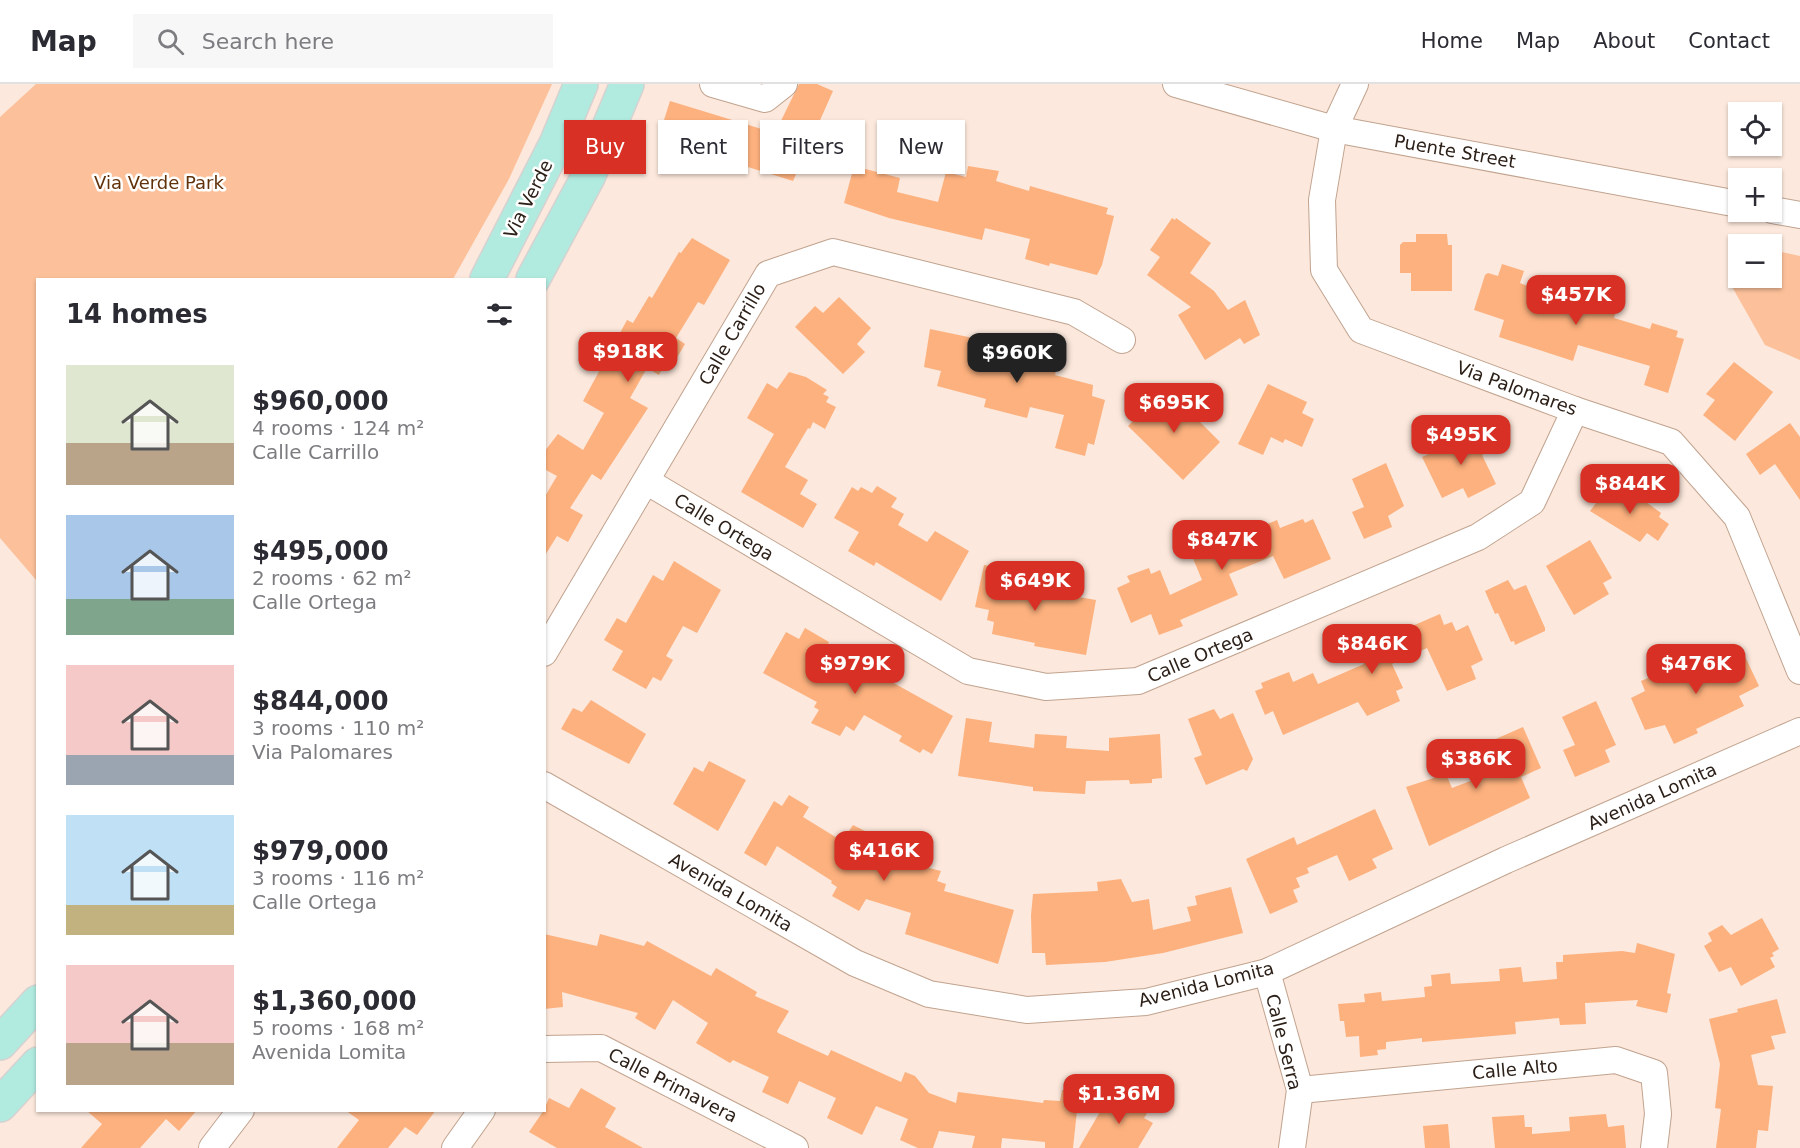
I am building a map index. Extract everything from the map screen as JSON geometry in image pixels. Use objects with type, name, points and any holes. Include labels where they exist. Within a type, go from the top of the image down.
[{"type":"main road","name":"Via Verde","points":[[488,278],[556,144],[581,84]]},
{"type":"main road","points":[[534,278],[588,177],[627,84]]},
{"type":"main road","points":[[0,1043],[36,1004]]},
{"type":"main road","points":[[0,1104],[36,1066]]},
{"type":"street","points":[[714,84],[765,99],[784,84]]},
{"type":"street","name":"Puente Street","points":[[1176,84],[1207,88],[1334,129],[1728,202]]},
{"type":"street","name":"Via Palomares","points":[[1355,84],[1334,129],[1322,200],[1324,270],[1361,330],[1575,410],[1671,442],[1737,517],[1800,671]]},
{"type":"street","points":[[1782,212],[1800,215]]},
{"type":"street","name":"Calle Carrillo","points":[[546,650],[768,274],[833,252],[1074,312],[1122,340]]},
{"type":"street","name":"Calle Ortega","points":[[646,481],[968,671],[1047,687],[1138,681],[1478,537],[1532,502],[1575,410]]},
{"type":"street","name":"Avenida Lomita","points":[[546,786],[855,963],[928,994],[1027,1010],[1146,1002],[1267,972],[1506,860],[1800,730]]},
{"type":"street","name":"Calle Serra","points":[[1267,972],[1300,1090],[1292,1148]]},
{"type":"street","name":"Calle Primavera","points":[[546,1049],[601,1048],[795,1148]]},
{"type":"street","name":"Calle Alto","points":[[1300,1090],[1616,1060],[1654,1073],[1658,1114],[1654,1148]]},
{"type":"street","points":[[212,1148],[239,1112]]},
{"type":"street","points":[[454,1148],[481,1112]]},
{"type":"green space","name":"Via Verde Park","points":[[36,84],[552,84],[509,179],[454,278],[36,278],[36,580],[0,538],[0,117]]},
{"type":"green space","points":[[1782,252],[1800,256],[1800,360],[1765,345],[1733,288],[1782,288]]},
{"type":"building","points":[[799,84],[817,84],[833,91],[820,120],[781,120]]},
{"type":"building","points":[[670,101],[732,120],[664,120]]},
{"type":"building","points":[[748,125],[760,128],[760,171],[748,167]]},
{"type":"building","points":[[968,166],[999,171],[996,181],[1029,191],[1030,186],[1108,208],[1106,214],[1114,216],[1102,265],[1097,275],[1025,259],[1030,239],[985,228],[982,240],[889,218],[844,203],[852,174],[865,174],[865,169],[877,172],[877,174],[900,178],[897,192],[938,202],[945,174],[966,177]]},
{"type":"building","points":[[770,174],[796,174],[793,181]]},
{"type":"building","points":[[1172,218],[1175,220],[1176,218],[1211,243],[1190,273],[1214,291],[1228,310],[1245,300],[1260,335],[1244,344],[1240,338],[1205,360],[1178,315],[1191,307],[1147,275],[1160,257],[1150,250]]},
{"type":"building","points":[[1416,234],[1447,234],[1448,245],[1452,245],[1452,291],[1411,291],[1411,273],[1400,273],[1400,245],[1403,242],[1416,242]]},
{"type":"building","points":[[692,238],[730,260],[704,305],[698,302],[676,338],[685,344],[669,371],[663,367],[659,375],[647,368],[630,398],[648,408],[601,480],[592,474],[570,508],[583,515],[568,542],[557,536],[546,554],[546,495],[557,476],[546,470],[546,449],[558,434],[583,450],[604,413],[583,401],[627,320],[633,323],[649,296],[652,298],[679,252],[681,253]]},
{"type":"building","points":[[1502,264],[1524,271],[1520,283],[1532,288],[1531,290],[1566,300],[1568,291],[1617,308],[1614,318],[1650,329],[1652,323],[1678,331],[1676,337],[1684,339],[1668,393],[1644,385],[1650,366],[1578,345],[1573,361],[1499,337],[1504,320],[1474,310],[1485,275],[1488,273],[1498,276]]},
{"type":"building","points":[[839,297],[871,328],[857,344],[865,352],[843,374],[795,327],[815,306],[823,313]]},
{"type":"building","points":[[930,329],[973,338],[972,341],[1007,350],[1009,344],[1059,357],[1055,375],[1093,385],[1092,396],[1105,400],[1094,445],[1088,443],[1085,456],[1055,448],[1064,415],[1030,407],[1027,418],[984,407],[986,399],[937,386],[941,371],[924,367]]},
{"type":"building","points":[[1734,362],[1773,392],[1735,441],[1703,415],[1715,400],[1706,394]]},
{"type":"building","points":[[789,372],[806,377],[827,390],[823,394],[829,397],[826,402],[836,407],[825,429],[813,422],[785,467],[808,480],[800,494],[817,504],[803,528],[741,492],[774,434],[747,418],[767,383],[777,389]]},
{"type":"building","points":[[1268,384],[1307,402],[1302,413],[1314,419],[1302,447],[1285,439],[1283,443],[1271,437],[1263,455],[1238,444]]},
{"type":"building","points":[[1166,388],[1220,442],[1183,480],[1128,426]]},
{"type":"building","points":[[1790,423],[1800,437],[1800,500],[1775,464],[1760,475],[1746,454]]},
{"type":"building","points":[[1481,430],[1491,451],[1482,455],[1496,484],[1468,498],[1463,488],[1442,498],[1422,457]]},
{"type":"building","points":[[1386,463],[1404,506],[1388,516],[1392,527],[1364,539],[1352,512],[1364,507],[1352,479]]},
{"type":"building","points":[[1623,485],[1661,513],[1659,517],[1669,524],[1658,541],[1647,533],[1640,542],[1590,511],[1606,490],[1615,497]]},
{"type":"building","points":[[877,486],[897,498],[891,507],[904,514],[898,525],[927,542],[935,531],[969,551],[941,601],[876,562],[874,566],[848,551],[859,532],[834,518],[852,487],[858,491],[861,487],[872,493]]},
{"type":"building","points":[[1303,519],[1305,523],[1313,519],[1331,559],[1284,579],[1273,556],[1229,574],[1238,595],[1180,620],[1183,626],[1159,635],[1151,614],[1131,623],[1117,588],[1130,582],[1127,576],[1149,568],[1151,574],[1160,570],[1170,595],[1202,580],[1189,549],[1201,544],[1198,536],[1217,527],[1221,535],[1233,530],[1236,537],[1277,520],[1280,528]]},
{"type":"building","points":[[1590,540],[1612,578],[1603,583],[1609,594],[1574,615],[1546,566]]},
{"type":"building","points":[[674,561],[721,590],[697,633],[683,626],[666,656],[673,660],[661,681],[653,677],[646,689],[612,670],[623,651],[604,640],[617,618],[626,623],[653,575],[663,581]]},
{"type":"building","points":[[984,565],[1020,572],[1019,577],[1028,579],[1027,588],[1096,600],[1086,655],[1034,646],[1035,643],[992,634],[994,622],[987,620],[989,610],[975,607]]},
{"type":"building","points":[[1508,580],[1514,590],[1526,585],[1545,628],[1545,631],[1515,645],[1514,641],[1511,642],[1498,613],[1495,614],[1485,591]]},
{"type":"building","points":[[1440,614],[1444,625],[1452,622],[1456,631],[1468,625],[1483,660],[1471,666],[1476,679],[1447,691],[1427,648],[1392,664],[1403,688],[1396,691],[1400,701],[1367,716],[1358,702],[1283,735],[1273,711],[1265,715],[1255,691],[1263,688],[1261,683],[1289,672],[1293,682],[1313,673],[1318,684],[1364,664],[1356,646],[1380,635],[1382,639]]},
{"type":"building","points":[[805,628],[829,642],[817,665],[845,681],[850,673],[857,677],[863,666],[953,716],[932,754],[923,749],[920,753],[899,741],[902,736],[864,715],[854,731],[846,726],[840,736],[811,723],[819,710],[814,707],[817,702],[763,673],[786,632],[799,639]]},
{"type":"building","points":[[1740,646],[1759,686],[1739,696],[1744,706],[1696,729],[1698,733],[1674,744],[1665,725],[1645,730],[1631,698],[1645,691],[1641,681],[1662,672],[1667,682],[1708,663],[1704,656],[1720,649],[1723,655]]},
{"type":"building","points":[[591,700],[646,734],[629,764],[561,729],[573,708],[582,712]]},
{"type":"building","points":[[1596,701],[1616,745],[1605,750],[1610,762],[1575,777],[1563,750],[1575,745],[1562,717]]},
{"type":"building","points":[[1214,709],[1220,719],[1233,713],[1253,759],[1247,771],[1243,769],[1206,785],[1194,758],[1202,755],[1188,719]]},
{"type":"building","points":[[966,718],[992,722],[989,742],[1034,748],[1035,734],[1067,736],[1066,748],[1109,751],[1109,738],[1160,734],[1162,778],[1152,779],[1152,783],[1130,784],[1129,780],[1086,781],[1085,794],[1033,791],[1033,787],[958,776]]},
{"type":"building","points":[[1523,727],[1541,768],[1521,777],[1530,798],[1429,846],[1406,787],[1446,774],[1452,788],[1491,773],[1480,746]]},
{"type":"building","points":[[709,761],[746,780],[718,831],[673,804],[694,767],[703,772]]},
{"type":"building","points":[[789,795],[809,807],[803,817],[842,841],[853,825],[885,841],[880,849],[930,865],[929,868],[941,871],[937,881],[946,884],[944,891],[1014,910],[998,964],[905,934],[911,913],[866,899],[859,911],[832,896],[837,887],[831,883],[832,881],[777,846],[766,866],[744,853],[774,801],[782,806]]},
{"type":"building","points":[[1375,809],[1393,849],[1372,859],[1377,868],[1349,881],[1337,855],[1307,868],[1309,873],[1296,878],[1300,887],[1293,890],[1298,902],[1270,914],[1246,859],[1294,837],[1297,845]]},
{"type":"building","points":[[1121,879],[1132,902],[1149,899],[1153,930],[1191,921],[1187,907],[1197,905],[1195,896],[1231,887],[1243,933],[1163,953],[1105,962],[1046,965],[1045,953],[1032,953],[1033,894],[1098,891],[1097,882]]},
{"type":"building","points":[[1762,918],[1779,949],[1772,953],[1774,956],[1770,958],[1775,967],[1741,986],[1731,967],[1719,972],[1704,946],[1712,941],[1708,933],[1722,925],[1731,935]]},
{"type":"building","points":[[546,934],[597,946],[600,934],[644,946],[647,941],[711,976],[716,968],[757,992],[755,996],[789,1011],[778,1033],[828,1056],[831,1050],[901,1082],[905,1072],[915,1076],[929,1093],[956,1103],[958,1092],[1043,1103],[1044,1100],[1060,1101],[1062,1090],[1079,1092],[1073,1148],[1045,1148],[1045,1142],[1002,1138],[1001,1148],[972,1148],[975,1136],[939,1131],[933,1148],[918,1148],[900,1140],[908,1119],[876,1106],[862,1135],[827,1118],[836,1098],[799,1081],[788,1104],[762,1092],[769,1077],[733,1060],[730,1063],[696,1043],[708,1023],[673,1000],[655,1030],[635,1018],[638,1013],[562,992],[563,1007],[546,1009]]},
{"type":"building","points":[[1637,943],[1675,954],[1667,993],[1671,994],[1667,1013],[1636,1006],[1638,1000],[1585,1003],[1586,1024],[1560,1025],[1559,1018],[1515,1022],[1516,1034],[1422,1042],[1422,1038],[1386,1042],[1386,1049],[1377,1050],[1378,1055],[1360,1057],[1359,1036],[1346,1037],[1344,1021],[1340,1021],[1338,1004],[1365,1002],[1364,994],[1381,992],[1382,1001],[1425,997],[1424,987],[1432,986],[1431,975],[1450,973],[1451,984],[1500,981],[1499,969],[1521,967],[1523,982],[1557,979],[1556,962],[1563,962],[1563,955],[1622,951],[1635,953]]},
{"type":"building","points":[[1777,999],[1786,1033],[1771,1036],[1775,1049],[1751,1055],[1758,1085],[1773,1086],[1768,1131],[1758,1130],[1756,1148],[1716,1148],[1721,1109],[1715,1108],[1720,1064],[1709,1019]]},
{"type":"building","points":[[581,1088],[616,1108],[605,1127],[643,1148],[557,1148],[529,1132],[543,1112],[546,1112],[549,1098],[569,1108]]},
{"type":"building","points":[[1124,1097],[1136,1098],[1151,1107],[1144,1118],[1153,1123],[1138,1148],[1079,1148],[1108,1098],[1120,1104]]},
{"type":"building","points":[[88,1112],[195,1112],[179,1131],[166,1119],[140,1148],[81,1148],[102,1124]]},
{"type":"building","points":[[348,1112],[434,1112],[417,1135],[405,1127],[388,1148],[337,1148],[359,1120]]},
{"type":"building","points":[[1606,1114],[1608,1127],[1624,1125],[1626,1148],[1495,1148],[1492,1117],[1524,1115],[1525,1127],[1532,1127],[1532,1134],[1570,1131],[1569,1117]]},
{"type":"building","points":[[1448,1124],[1450,1148],[1425,1148],[1423,1126]]}]
